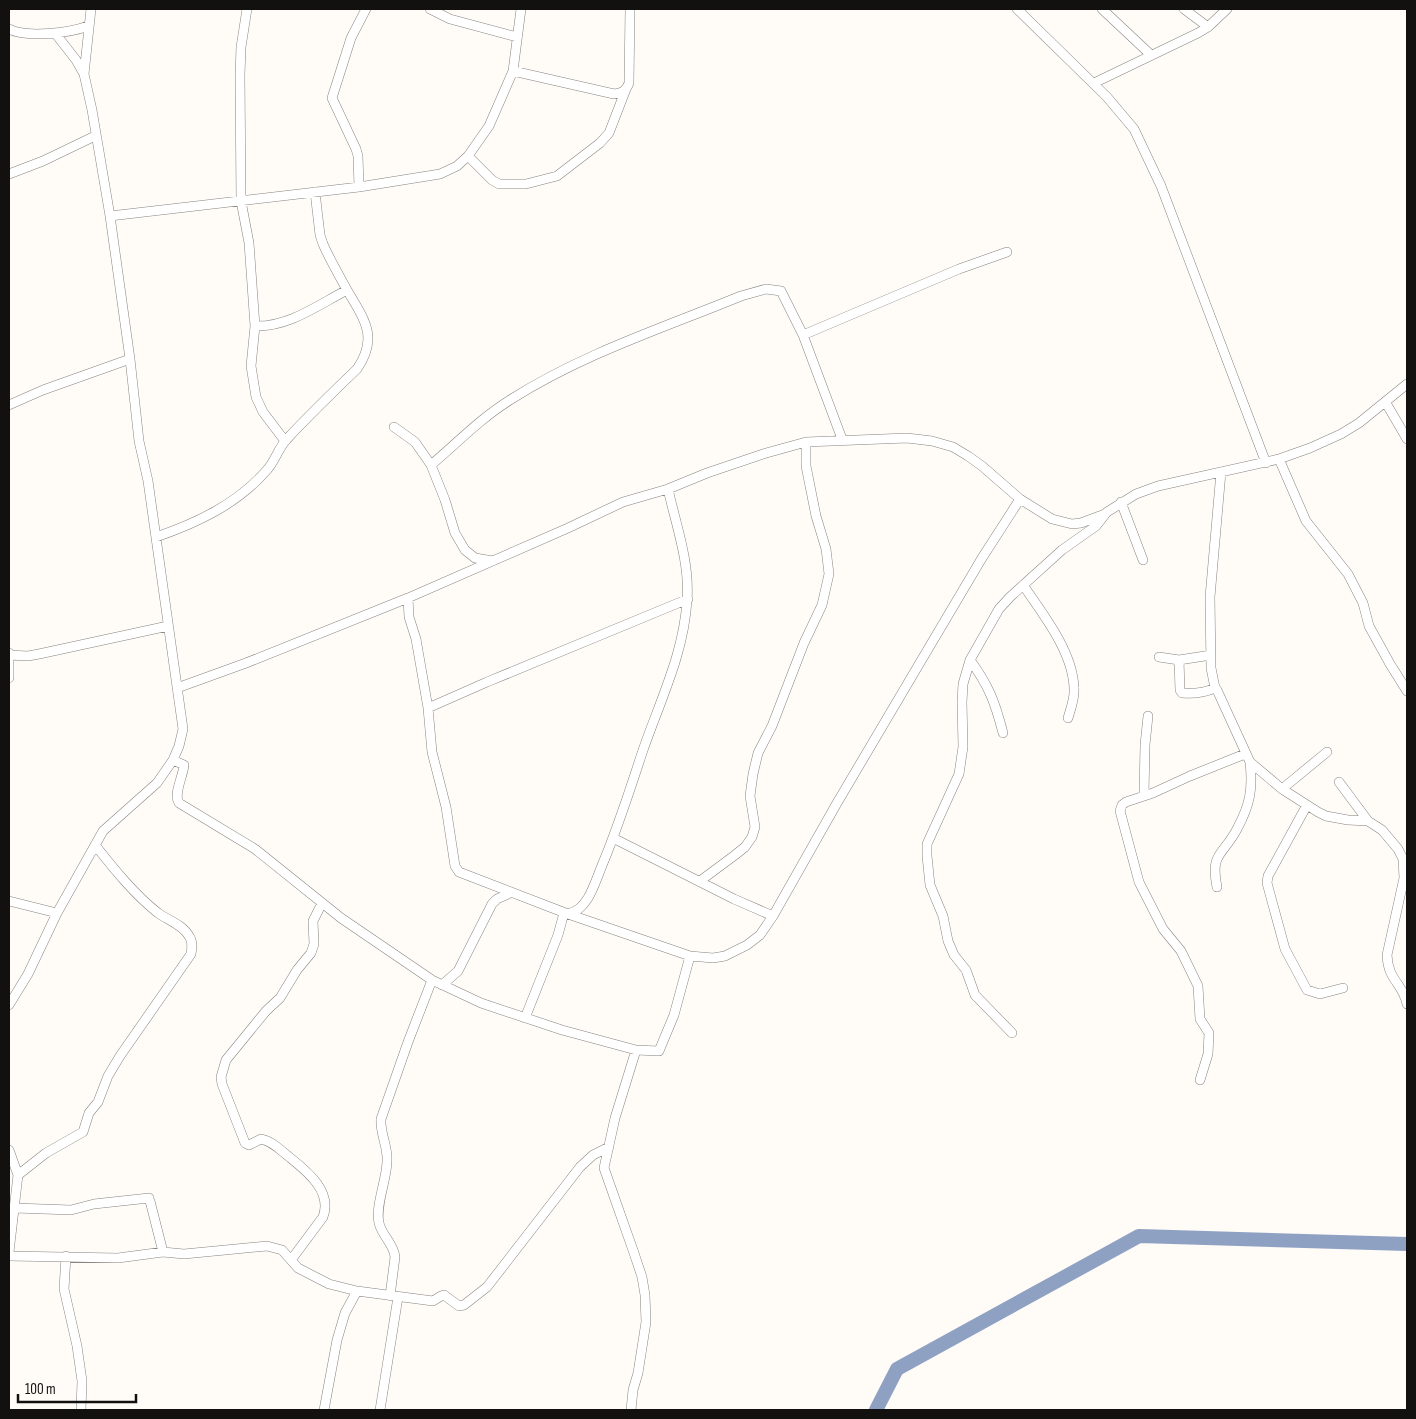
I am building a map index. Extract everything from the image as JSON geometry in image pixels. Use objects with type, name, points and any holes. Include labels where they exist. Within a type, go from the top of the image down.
[{"type":"street","points":[[247,9],[240,75],[240,201],[249,243],[255,326],[251,366],[256,398],[263,412],[285,441]]},
{"type":"street","points":[[359,187],[356,149],[332,98],[351,38],[366,9]]},
{"type":"street","points":[[430,9],[450,19],[517,37]]},
{"type":"street","points":[[110,216],[359,187],[440,174],[457,166],[468,156],[489,126],[513,71],[521,9]]},
{"type":"street","points":[[468,156],[498,184],[526,184],[557,176],[600,143],[609,133],[629,83],[630,9]]},
{"type":"street","points":[[1018,9],[1107,96],[1134,129],[1161,186],[1266,463]]},
{"type":"street","points":[[1102,9],[1151,55]]},
{"type":"street","points":[[1184,9],[1208,27]]},
{"type":"street","points":[[1094,84],[1208,27],[1227,9]]},
{"type":"street","points":[[84,74],[90,10]]},
{"type":"street","points":[[9,29],[17,33],[55,33],[76,31],[88,26]]},
{"type":"street","points":[[9,1005],[28,974],[57,913],[103,831],[157,783],[180,746],[183,729],[148,481],[139,441],[130,359],[110,216],[92,110],[84,74],[76,60],[55,33]]},
{"type":"street","points":[[513,71],[614,94],[622,93],[626,90]]},
{"type":"street","points":[[9,174],[95,136]]},
{"type":"street","points":[[156,537],[196,522],[244,491],[267,470],[285,441],[357,369],[365,355],[368,344],[366,323],[323,244],[320,236],[315,192]]},
{"type":"street","points":[[803,335],[959,269],[1007,252]]},
{"type":"street","points":[[431,465],[486,416],[510,400],[588,357],[741,296],[766,289],[781,291],[803,335],[842,440]]},
{"type":"street","points":[[255,326],[279,324],[347,290]]},
{"type":"street","points":[[9,405],[43,390],[130,359]]},
{"type":"street","points":[[1012,1033],[975,996],[966,970],[954,955],[948,941],[943,916],[931,887],[928,874],[927,844],[959,774],[963,747],[963,684],[970,660],[999,609],[1062,550],[1096,526],[1105,514],[1121,502],[1158,486],[1279,460],[1341,434],[1386,403],[1407,384]]},
{"type":"street","points":[[1386,403],[1407,439]]},
{"type":"street","points":[[394,427],[415,442],[431,465],[445,500],[455,533],[465,550],[475,558],[493,561]]},
{"type":"street","points":[[178,688],[408,598],[623,502],[668,489],[747,459],[806,442],[907,438],[932,440],[953,447],[982,466],[1020,499],[1052,519],[1065,524],[1081,523],[1105,514]]},
{"type":"street","points":[[700,881],[740,851],[752,836],[755,827],[750,796],[758,753],[772,726],[804,642],[822,604],[829,574],[826,549],[816,516],[806,466],[806,442]]},
{"type":"street","points":[[1279,460],[1306,521],[1348,574],[1363,603],[1369,626],[1407,691]]},
{"type":"street","points":[[1217,887],[1214,873],[1215,859],[1237,831],[1251,796],[1252,782],[1248,758],[1215,688],[1211,668],[1210,597],[1221,472]]},
{"type":"street","points":[[566,914],[579,910],[589,896],[613,838],[662,702],[685,625],[688,599],[684,555],[668,489]]},
{"type":"street","points":[[408,598],[409,617],[416,639],[428,708],[432,752],[446,807],[457,869],[464,875],[566,914],[690,956],[713,958],[725,956],[747,945],[760,934],[773,916],[918,666],[982,558],[1020,499]]},
{"type":"street","points":[[1121,502],[1143,560]]},
{"type":"street","points":[[1023,586],[1058,638],[1073,676],[1074,698],[1068,718]]},
{"type":"street","points":[[428,708],[688,599]]},
{"type":"street","points":[[9,678],[9,654],[28,656],[168,626]]},
{"type":"street","points":[[1159,657],[1179,660],[1211,654]]},
{"type":"street","points":[[970,660],[985,681],[995,702],[1003,733]]},
{"type":"street","points":[[1179,660],[1180,690],[1182,693],[1190,694],[1215,688]]},
{"type":"street","points":[[1144,795],[1145,745],[1148,716]]},
{"type":"street","points":[[1282,789],[1327,752]]},
{"type":"street","points":[[1248,758],[1282,789],[1307,806],[1326,816],[1368,822],[1382,830],[1398,849],[1404,859],[1406,881],[1387,961],[1390,975],[1402,990],[1407,1004]]},
{"type":"street","points":[[1200,1080],[1208,1054],[1208,1034],[1200,1019],[1198,986],[1181,951],[1163,929],[1139,882],[1120,811],[1122,805],[1126,802],[1153,793],[1190,776],[1248,758]]},
{"type":"street","points":[[173,760],[184,765],[183,776],[176,794],[179,803],[255,849],[322,903],[432,980],[481,1003],[562,1030],[636,1050],[659,1051],[674,1015],[690,956]]},
{"type":"street","points":[[1339,782],[1368,822]]},
{"type":"street","points":[[1307,806],[1268,876],[1267,883],[1285,950],[1308,990],[1320,994],[1343,988]]},
{"type":"street","points":[[613,838],[734,899],[773,916]]},
{"type":"street","points":[[18,1174],[46,1152],[83,1132],[89,1113],[98,1102],[108,1076],[120,1056],[191,954],[192,942],[189,934],[158,912],[138,894],[95,846]]},
{"type":"street","points":[[442,985],[458,971],[492,904],[497,899],[510,893]]},
{"type":"street","points":[[9,901],[57,913]]},
{"type":"street","points":[[291,1260],[323,1216],[325,1204],[321,1188],[312,1176],[272,1143],[261,1138],[249,1145],[245,1143],[222,1084],[221,1076],[226,1060],[266,1011],[280,998],[297,970],[311,953],[314,944],[313,921],[322,903]]},
{"type":"street","points":[[525,1018],[566,914]]},
{"type":"street","points":[[380,1410],[394,1296],[396,1257],[381,1230],[378,1217],[387,1162],[387,1151],[380,1129],[381,1119],[432,980]]},
{"type":"street","points":[[631,1410],[646,1322],[646,1295],[642,1277],[604,1168],[615,1118],[636,1050]]},
{"type":"street","points":[[9,1256],[118,1258],[163,1252],[184,1254],[267,1246],[282,1250],[301,1270],[329,1284],[357,1291],[434,1301],[444,1295],[459,1306],[466,1305],[487,1287],[580,1167],[593,1155],[609,1147]]},
{"type":"street","points":[[9,1150],[18,1174],[9,1252]]},
{"type":"street","points":[[15,1208],[71,1210],[94,1204],[150,1199],[163,1252]]},
{"type":"street","points":[[66,1256],[64,1290],[77,1346],[82,1382],[82,1410]]},
{"type":"street","points":[[324,1410],[337,1340],[345,1313],[357,1291]]},
{"type":"waterway","points":[[876,1410],[897,1369],[1139,1236],[1407,1244]]}]
